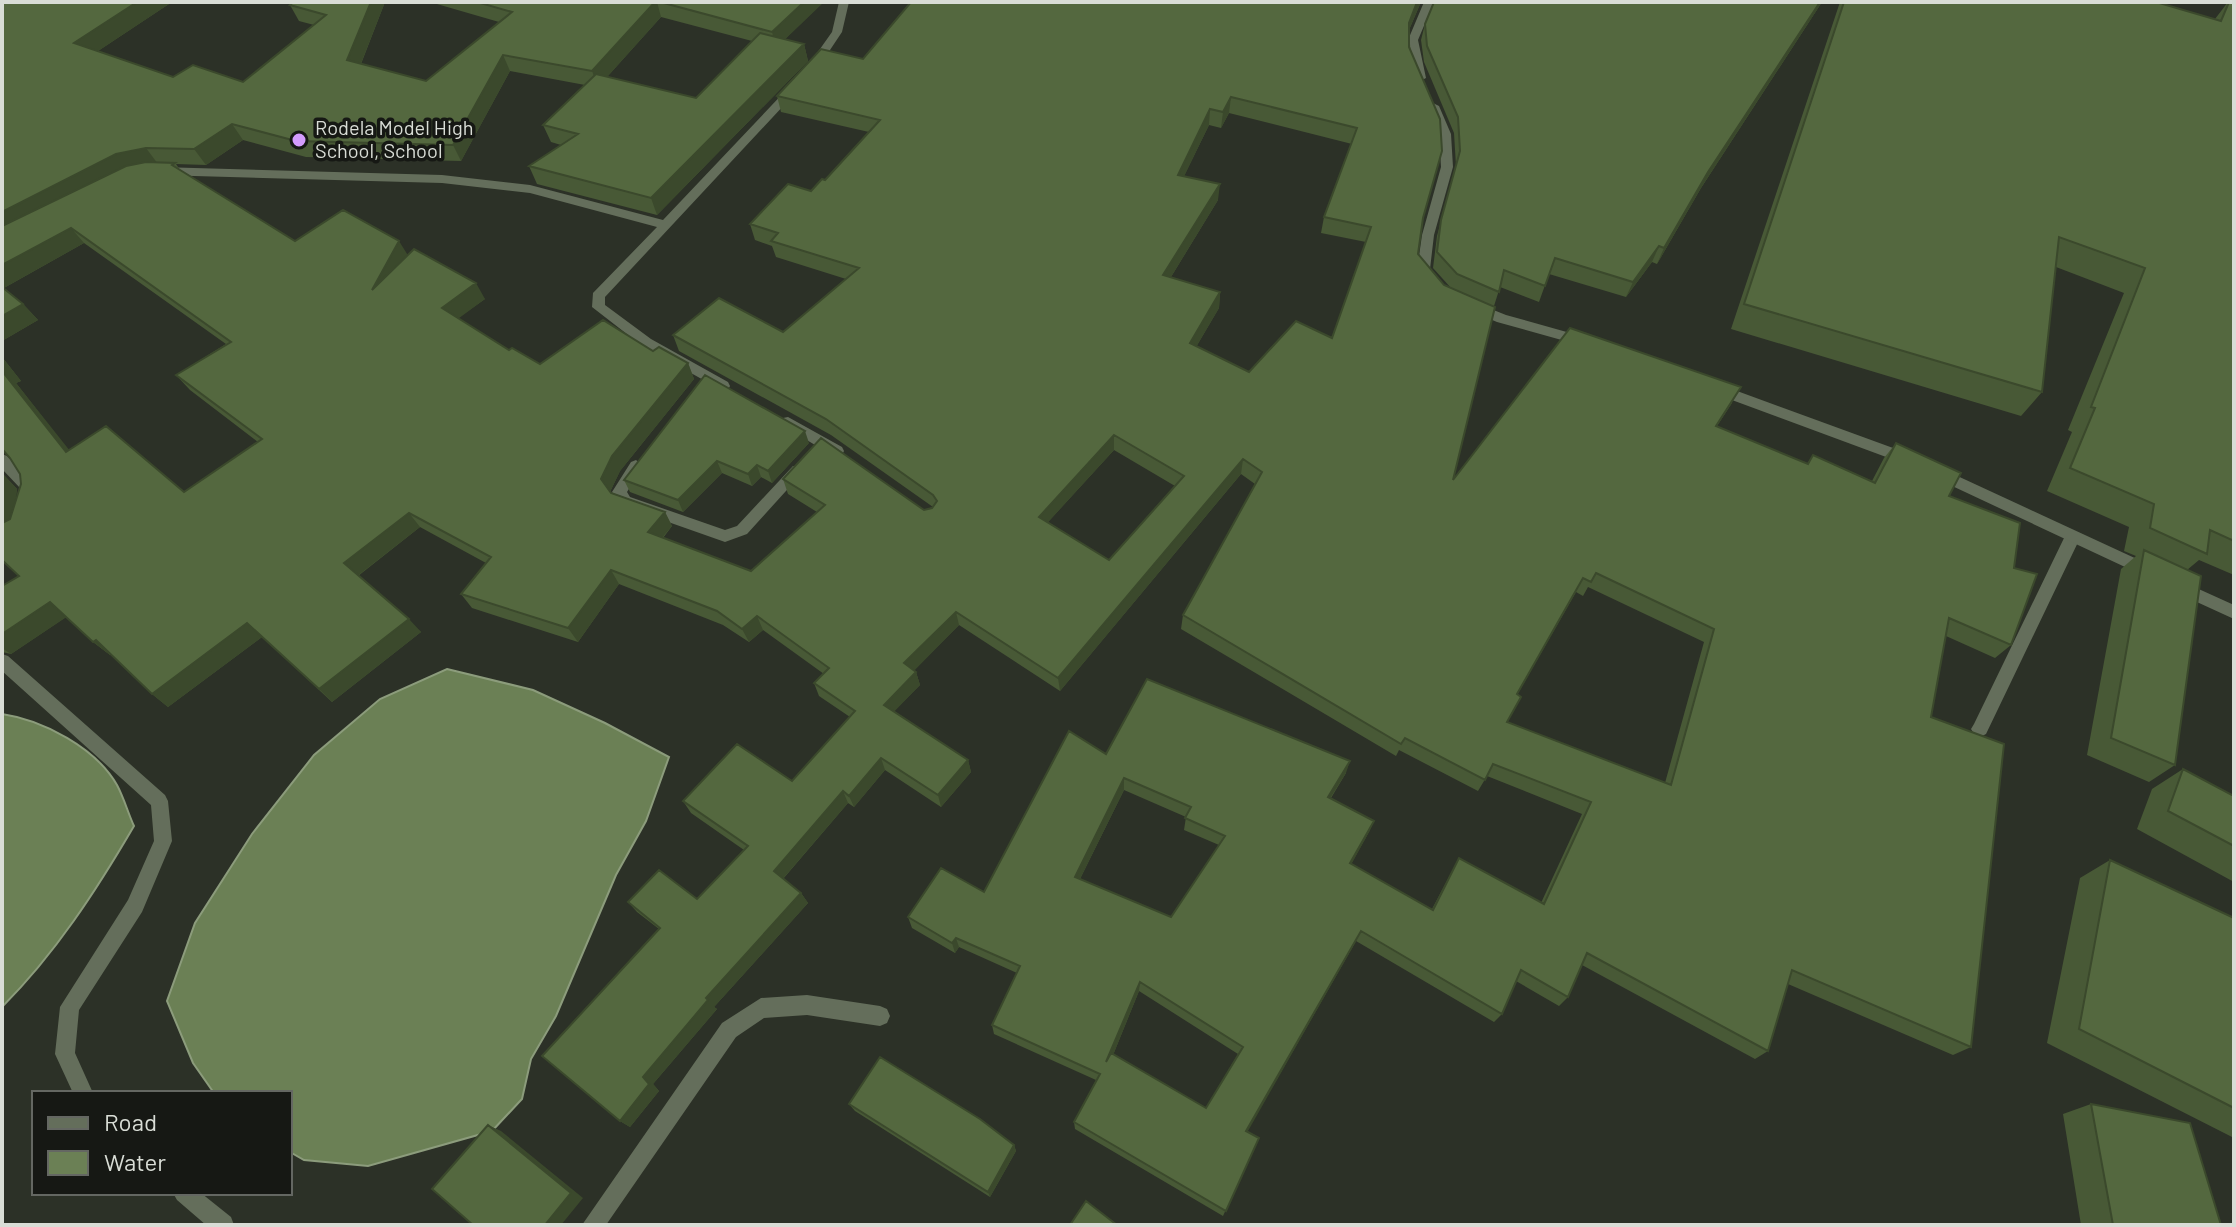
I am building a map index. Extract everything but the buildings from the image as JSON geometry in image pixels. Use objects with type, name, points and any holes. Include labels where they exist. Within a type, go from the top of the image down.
[{"type":"street","points":[[810,70],[837,32],[844,2]]},
{"type":"street","points":[[1429,2],[1413,40],[1415,63],[1445,134],[1447,167],[1428,235],[1423,270],[1438,287]]},
{"type":"street","points":[[733,392],[702,384],[599,307],[598,296],[799,82]]},
{"type":"street","points":[[146,174],[158,171],[230,171],[442,179],[530,189],[666,225]]},
{"type":"street","points":[[1460,301],[1502,319],[1597,345]]},
{"type":"street","points":[[1699,382],[1888,450],[2234,612]]},
{"type":"street","points":[[772,413],[815,452],[847,458]]},
{"type":"street","points":[[647,452],[619,492],[625,501],[725,536],[742,530],[815,452]]},
{"type":"street","points":[[2,460],[27,486],[28,506],[24,517]]},
{"type":"street","points":[[1980,729],[2073,536]]},
{"type":"street","points":[[2,661],[115,758],[159,801],[163,841],[140,893],[70,1007],[65,1054],[82,1091]]},
{"type":"street","points":[[593,1225],[729,1030],[761,1008],[807,1005],[880,1016]]},
{"type":"street","points":[[186,1195],[223,1225]]},
{"type":"water","points":[[447,669],[533,690],[669,757],[646,821],[616,875],[556,1016],[531,1059],[522,1099],[492,1131],[368,1166],[304,1160],[292,1153],[292,1091],[213,1091],[193,1063],[167,1001],[195,923],[252,834],[314,755],[380,699]]},
{"type":"water","points":[[2,714],[51,729],[96,759],[117,785],[134,826],[74,921],[40,966],[2,1007]]},
{"type":"place","name":"Rodela Model High School, School","points":[[299,140]]}]
